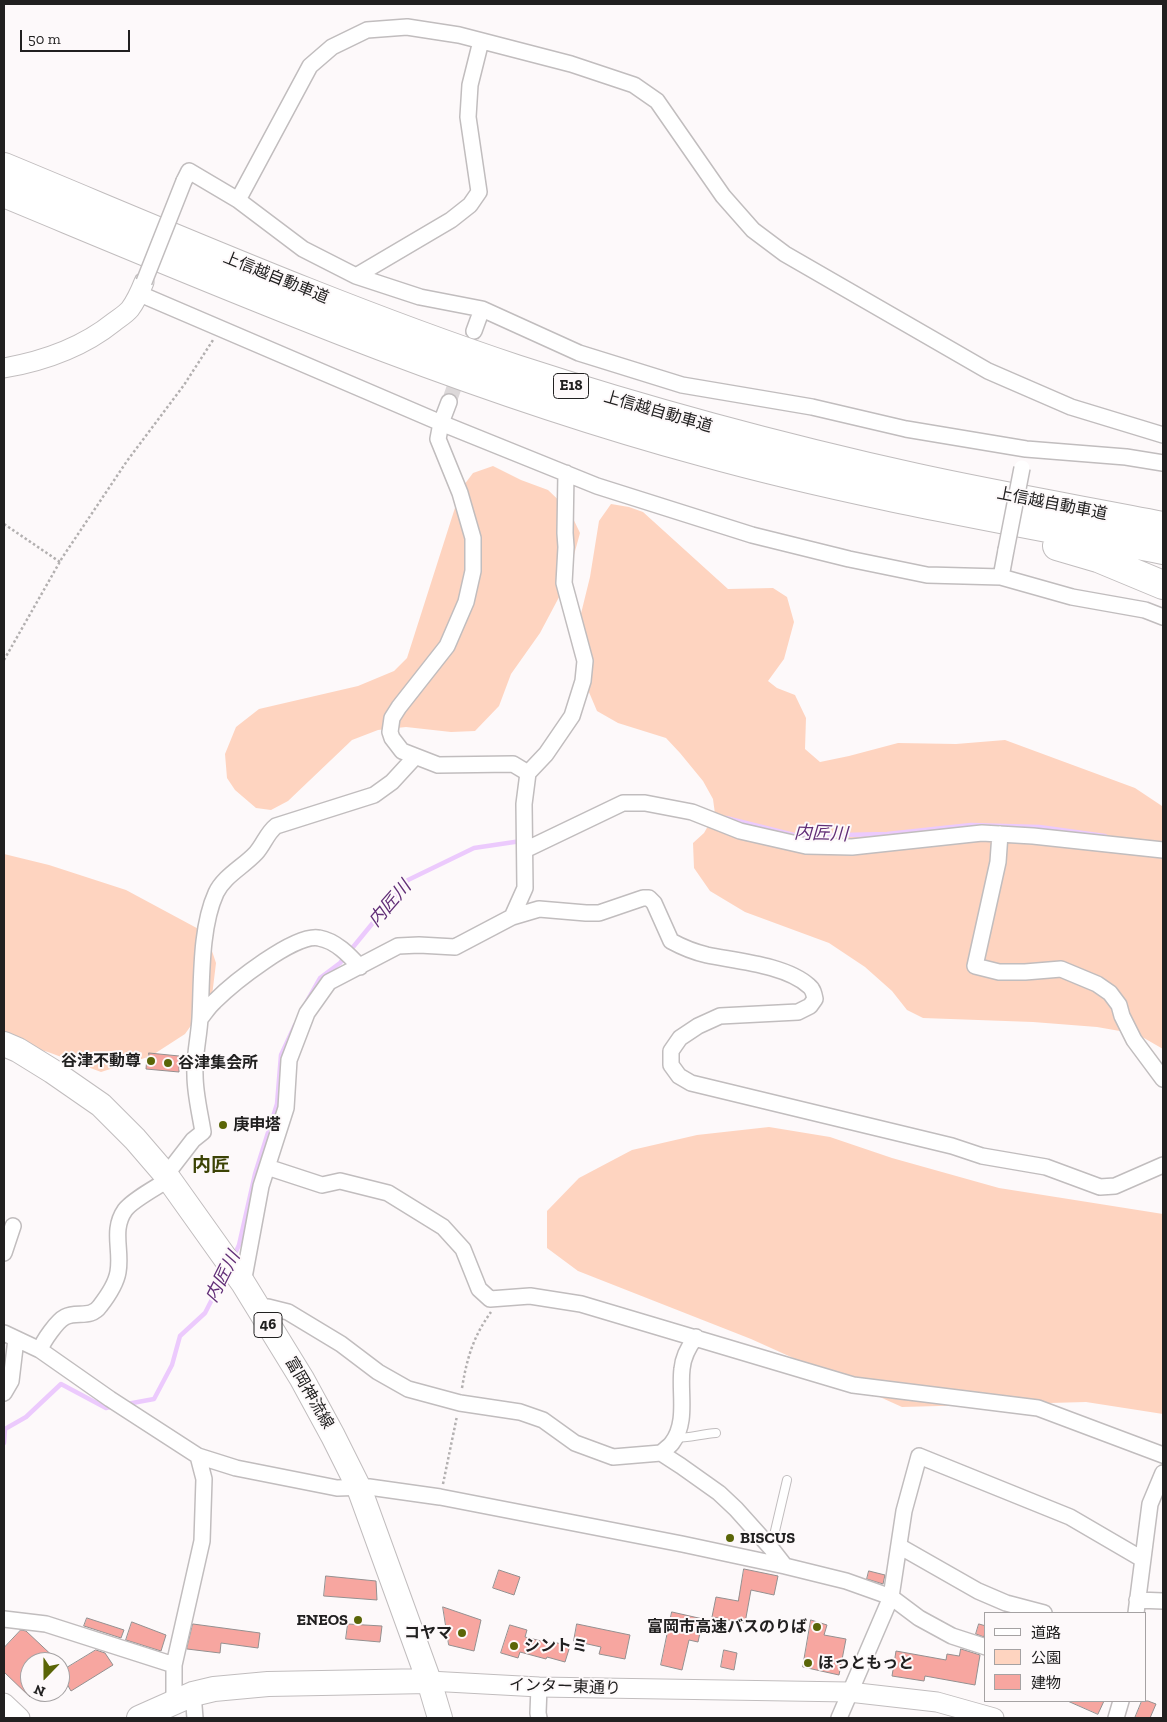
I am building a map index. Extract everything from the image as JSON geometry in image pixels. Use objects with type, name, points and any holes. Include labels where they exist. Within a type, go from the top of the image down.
[{"type":"highway","name":"上信越自動車道","points":[[4,167],[414,333],[613,399],[718,429],[919,478],[1157,524]]},
{"type":"highway","name":"上信越自動車道","points":[[4,193],[399,354],[515,395],[703,452],[807,478],[913,502],[1163,550]]},
{"type":"highway","points":[[703,452],[781,477],[1065,548],[1130,570],[1163,585]]},
{"type":"main road","name":"富岡神流線","points":[[4,1044],[18,1050],[52,1071],[102,1105],[168,1177],[243,1282],[302,1379],[359,1488],[429,1681],[440,1718]]},
{"type":"main road","name":"インター東通り","points":[[139,1718],[183,1698],[214,1689],[268,1684],[429,1681]]},
{"type":"street","points":[[238,200],[310,66],[332,47],[367,30],[406,27],[459,35],[572,64],[634,85],[656,101],[723,196],[753,230],[785,254],[988,371],[1071,407],[1163,435]]},
{"type":"street","points":[[356,276],[451,220],[470,205],[478,192],[468,117],[470,85],[481,41]]},
{"type":"street","points":[[4,368],[22,365],[68,350],[94,336],[129,310],[142,288],[189,171],[238,200],[303,249],[356,276],[420,297],[482,309],[578,353],[682,385],[812,407],[906,429],[1026,449],[1126,457],[1163,463]]},
{"type":"street","points":[[142,288],[220,328],[441,423],[597,486],[752,535],[848,559],[927,575],[1001,577],[1072,597],[1145,610],[1163,617]]},
{"type":"street","points":[[474,331],[482,309]]},
{"type":"street","points":[[449,402],[441,423],[438,440],[460,492],[473,538],[473,571],[466,602],[447,646],[399,706],[392,718],[390,732],[392,738],[402,751],[438,765],[512,764],[528,773]]},
{"type":"street","points":[[1001,577],[1026,449]]},
{"type":"street","points":[[512,917],[525,888],[524,804],[528,773],[546,754],[572,716],[583,681],[585,661],[564,583],[566,473]]},
{"type":"street","points":[[40,1350],[43,1342],[64,1318],[72,1315],[86,1315],[99,1308],[118,1274],[119,1261],[116,1231],[126,1209],[168,1177],[193,1140],[203,1132],[195,1074],[208,912],[217,891],[232,872],[254,854],[263,844],[270,831],[276,826],[374,795],[392,782],[415,757]]},
{"type":"street","points":[[525,850],[623,803],[644,803],[692,812],[740,831],[806,846],[852,847],[982,833],[1163,850]]},
{"type":"street","points":[[1000,834],[998,862],[975,966],[999,972],[1061,969],[1097,984],[1110,994],[1119,1005],[1122,1016],[1134,1040],[1163,1079]]},
{"type":"street","points":[[243,1282],[261,1186],[286,1108],[289,1060],[307,1013],[329,982],[398,946],[455,947],[512,917],[539,909],[586,914],[649,898],[654,903],[671,942],[705,954],[784,972],[809,986],[813,991],[815,1000],[810,1006],[798,1012],[720,1016],[698,1026],[680,1038],[671,1051],[671,1065],[679,1076],[691,1083],[952,1146],[982,1156],[1046,1167],[1100,1187],[1115,1186],[1163,1165]]},
{"type":"street","points":[[200,1019],[215,1001],[274,954],[301,941],[319,937],[333,943],[346,952],[360,966]]},
{"type":"street","points":[[267,1167],[322,1185],[340,1181],[388,1193],[443,1228],[463,1249],[480,1289],[490,1299],[530,1296],[581,1304],[853,1385],[1038,1408],[1163,1455]]},
{"type":"street","points":[[4,1253],[13,1226]]},
{"type":"street","points":[[260,1310],[268,1307],[288,1312],[340,1344],[378,1372],[408,1389],[460,1403],[520,1412],[543,1420],[575,1443],[613,1457],[661,1454],[719,1493],[771,1548],[784,1566]]},
{"type":"street","points":[[4,1393],[11,1381],[10,1336],[40,1350],[110,1399],[198,1456],[236,1468],[337,1488],[369,1487],[440,1498],[682,1544],[846,1581],[891,1597],[919,1618],[952,1636],[984,1646]]},
{"type":"street","points":[[661,1454],[678,1430],[682,1410],[680,1382],[682,1367],[686,1354],[696,1337]]},
{"type":"street","points":[[195,1718],[183,1698],[174,1666],[202,1541],[204,1479],[198,1456]]},
{"type":"street","points":[[839,1718],[891,1597],[904,1512],[919,1456],[1070,1518],[1142,1559]]},
{"type":"street","points":[[1163,1473],[1150,1504],[1136,1607],[1163,1601]]},
{"type":"street","points":[[899,1546],[978,1591],[1006,1603],[1040,1612]]},
{"type":"street","points":[[4,1619],[46,1624],[174,1666]]},
{"type":"street","name":"インター東通り","points":[[429,1681],[539,1687],[849,1692],[938,1702],[994,1718]]},
{"type":"street","points":[[539,1687],[539,1718]]},
{"type":"street","points":[[1116,1718],[1121,1702]]},
{"type":"street","points":[[4,1703],[20,1718]]},
{"type":"lane","points":[[674,1438],[716,1434]]},
{"type":"lane","points":[[771,1548],[787,1480]]},
{"type":"path","points":[[4,660],[60,562],[127,461],[184,385],[220,328]]},
{"type":"path","points":[[4,524],[60,562]]},
{"type":"green space","points":[[493,466],[521,480],[548,490],[569,510],[580,533],[566,584],[540,633],[511,674],[499,706],[475,731],[451,732],[406,727],[378,730],[352,740],[288,801],[271,810],[256,808],[235,790],[227,778],[225,754],[236,727],[259,709],[358,686],[394,671],[407,658],[461,489],[473,473]]},
{"type":"green space","points":[[611,504],[643,512],[728,589],[773,588],[787,597],[794,622],[784,659],[768,681],[777,688],[795,695],[806,718],[805,749],[820,762],[898,743],[956,744],[1005,740],[1135,788],[1162,806],[1163,1049],[1137,1034],[1097,1027],[1033,1022],[923,1018],[907,1010],[892,991],[865,967],[829,943],[745,912],[710,891],[694,868],[693,843],[704,833],[715,814],[713,799],[703,781],[666,738],[618,723],[597,711],[577,664],[575,638],[590,577],[599,521]]},
{"type":"green space","points":[[4,854],[49,865],[126,890],[206,933],[216,963],[212,996],[185,1034],[151,1056],[101,1072],[48,1052],[4,1040]]},
{"type":"green space","points":[[769,1127],[830,1137],[892,1158],[999,1188],[1163,1214],[1163,1414],[1086,1402],[902,1407],[751,1339],[578,1271],[547,1248],[547,1211],[579,1178],[632,1150],[697,1135]]},
{"type":"building","name":"谷津集会所","points":[[149,1053],[179,1056],[179,1072],[146,1069]]},
{"type":"building","points":[[744,1569],[778,1576],[774,1595],[751,1590],[745,1623],[712,1617],[716,1597],[738,1601]]},
{"type":"building","points":[[499,1570],[520,1577],[514,1595],[493,1588]]},
{"type":"building","points":[[869,1571],[885,1575],[883,1584],[867,1579]]},
{"type":"building","points":[[326,1576],[376,1581],[377,1600],[324,1596]]},
{"type":"building","points":[[443,1607],[481,1620],[474,1651],[449,1645]]},
{"type":"building","points":[[672,1612],[703,1619],[698,1642],[689,1640],[682,1670],[661,1665]]},
{"type":"building","points":[[87,1618],[124,1630],[121,1638],[84,1626]]},
{"type":"building","points":[[811,1620],[827,1625],[824,1635],[846,1639],[839,1675],[803,1667]]},
{"type":"building","points":[[132,1622],[166,1635],[161,1651],[126,1640]]},
{"type":"building","points":[[193,1624],[260,1633],[258,1648],[221,1643],[220,1653],[187,1649]]},
{"type":"building","points":[[348,1624],[382,1626],[380,1642],[346,1639]]},
{"type":"building","points":[[577,1624],[630,1635],[625,1659],[599,1654],[601,1647],[574,1641]]},
{"type":"building","points":[[979,1624],[984,1625],[984,1637],[976,1634]]},
{"type":"building","points":[[510,1625],[527,1630],[525,1637],[570,1646],[565,1662],[520,1652],[518,1658],[501,1653]]},
{"type":"building","points":[[21,1630],[26,1631],[48,1652],[20,1652],[20,1687],[4,1672],[4,1648]]},
{"type":"building","points":[[961,1649],[980,1655],[975,1685],[925,1676],[924,1681],[892,1676],[896,1651],[946,1660],[947,1654],[959,1656]]},
{"type":"building","points":[[96,1650],[105,1653],[113,1665],[71,1691],[70,1666]]},
{"type":"building","points":[[724,1650],[737,1653],[734,1670],[721,1667]]},
{"type":"building","points":[[1148,1701],[1156,1704],[1150,1718],[1135,1718],[1142,1702]]},
{"type":"building","points":[[1070,1702],[1104,1702],[1098,1714]]},
{"type":"waterway","name":"内匠川","points":[[726,818],[798,836],[887,834],[971,825],[1039,827],[1105,836]]},
{"type":"waterway","name":"内匠川","points":[[307,1001],[320,978],[340,963],[408,880],[474,848],[521,841]]},
{"type":"waterway","name":"内匠川","points":[[234,1256],[239,1245],[255,1174],[277,1104],[281,1055],[295,1025]]},
{"type":"waterway","name":"内匠川","points":[[127,1404],[154,1399],[172,1365],[180,1336],[205,1313],[226,1272]]},
{"type":"waterway","name":"内匠川","points":[[4,1443],[5,1429],[26,1417],[61,1384],[106,1408],[114,1406]]},
{"type":"tunnel","points":[[449,402],[474,331]]},
{"type":"place","name":"谷津不動尊","points":[[151,1061]]},
{"type":"place","name":"谷津集会所","points":[[168,1063]]},
{"type":"place","name":"庚申塔","points":[[223,1125]]},
{"type":"place","name":"BISCUS","points":[[730,1538]]},
{"type":"place","name":"ENEOS","points":[[358,1620]]},
{"type":"place","name":"富岡市高速バスのりば","points":[[817,1627]]},
{"type":"place","name":"コヤマ","points":[[462,1633]]},
{"type":"place","name":"シントミ","points":[[514,1646]]},
{"type":"place","name":"ほっともっと","points":[[808,1663]]},
{"type":"district","name":"内匠","points":[[211,1166]]}]
